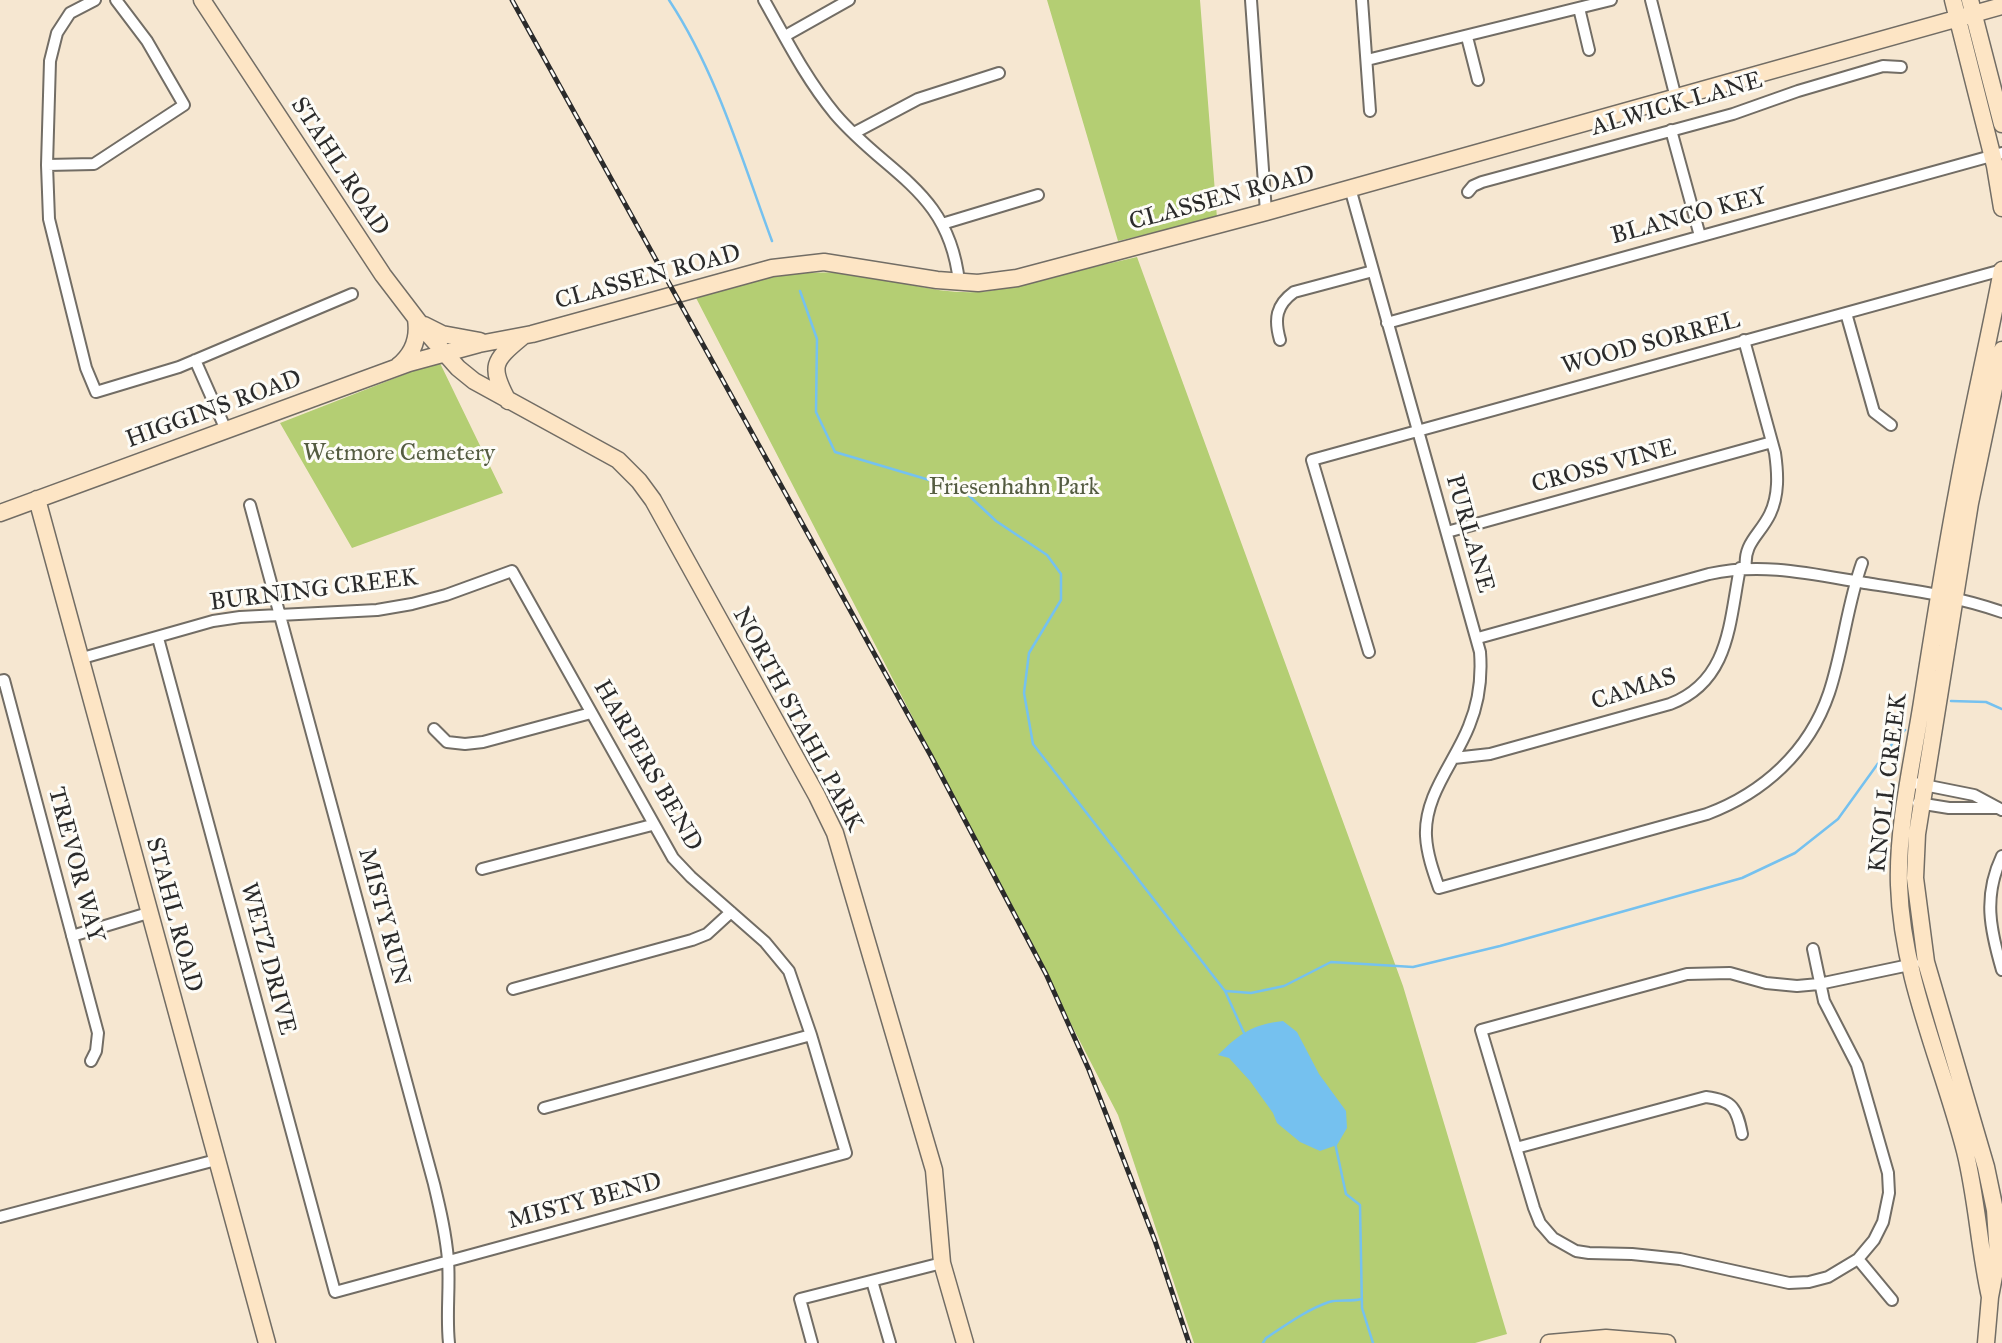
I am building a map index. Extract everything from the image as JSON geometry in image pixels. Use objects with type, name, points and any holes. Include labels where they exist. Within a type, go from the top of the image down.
[{"type":"street","points":[[95,0],[70,13],[57,33],[50,61],[47,165],[48,219],[86,368],[96,393],[195,360],[352,294]]},
{"type":"street","points":[[47,165],[94,164],[184,105],[147,41],[116,0]]},
{"type":"street","name":"STAHL ROAD","points":[[202,0],[383,275],[445,353]]},
{"type":"street","points":[[764,0],[818,92],[854,133],[922,195],[942,224],[955,254],[960,282]]},
{"type":"street","points":[[785,36],[849,0]]},
{"type":"street","points":[[1251,0],[1266,212]]},
{"type":"street","points":[[1362,0],[1370,111]]},
{"type":"street","points":[[1367,60],[1611,0]]},
{"type":"street","points":[[1651,0],[1676,98]]},
{"type":"street","points":[[1953,0],[1967,11],[2002,124]]},
{"type":"street","name":"CLASSEN ROAD","points":[[445,353],[524,335],[772,268],[811,262],[860,266],[913,277],[960,282],[978,283],[1017,278],[1676,98],[1967,11],[2002,6]]},
{"type":"street","points":[[1579,8],[1589,50]]},
{"type":"street","points":[[1967,11],[1997,154],[2002,208]]},
{"type":"street","points":[[1467,37],[1478,80]]},
{"type":"street","name":"ALWICK LANE","points":[[1468,192],[1482,182],[1744,111],[1798,91],[1884,66],[1900,68]]},
{"type":"street","points":[[854,133],[918,99],[999,73]]},
{"type":"street","points":[[1671,130],[1700,236]]},
{"type":"street","name":"BLANCO KEY","points":[[1387,323],[1997,154]]},
{"type":"street","name":"PURLANE","points":[[1350,188],[1478,638],[1481,668],[1478,699],[1469,728],[1437,788],[1428,813],[1426,834],[1430,861],[1439,888],[1706,814],[1734,803],[1759,788],[1789,761],[1821,713],[1835,672],[1856,581]]},
{"type":"street","points":[[942,224],[1038,195]]},
{"type":"street","name":"WOOD SORREL","points":[[1369,652],[1312,460],[2002,270]]},
{"type":"street","name":"KNOLL CREEK","points":[[1986,1343],[1990,1297],[1998,1255],[1995,1210],[1986,1167],[1918,963],[1917,834],[1914,803],[1947,596],[1956,494],[2002,270]]},
{"type":"street","points":[[1280,340],[1276,315],[1285,298],[1301,290],[1373,271]]},
{"type":"street","points":[[1846,313],[1870,402],[1876,414],[1891,425]]},
{"type":"street","points":[[397,367],[408,357],[415,344],[418,321],[450,336],[489,342]]},
{"type":"street","points":[[508,401],[496,377],[497,362],[503,353],[524,335]]},
{"type":"street","name":"CAMAS","points":[[1454,758],[1490,754],[1670,704],[1698,690],[1717,666],[1723,651],[1745,552],[1770,513],[1776,496],[1777,470],[1772,442],[1744,340]]},
{"type":"street","name":"KNOLL CREEK","points":[[1947,596],[1970,503],[2002,350]]},
{"type":"street","name":"HIGGINS ROAD","points":[[0,513],[397,367],[445,353]]},
{"type":"street","name":"NORTH STAHL PARK","points":[[445,353],[474,382],[592,444],[618,460],[639,481],[659,510],[829,818],[934,1170],[942,1263],[965,1343]]},
{"type":"street","points":[[195,360],[226,430]]},
{"type":"street","name":"CROSS VINE","points":[[1447,532],[1772,442]]},
{"type":"street","name":"STAHL ROAD","points":[[37,499],[267,1343]]},
{"type":"street","name":"MISTY RUN","points":[[250,505],[434,1184],[449,1262],[449,1343]]},
{"type":"street","points":[[1856,581],[1862,563]]},
{"type":"street","points":[[1478,638],[1709,574],[1743,568],[1775,569],[1947,596],[2002,612]]},
{"type":"street","name":"BURNING CREEK","points":[[79,659],[213,621],[377,610],[412,604],[446,595],[512,571]]},
{"type":"street","name":"HARPERS BEND","points":[[512,571],[652,825],[682,868],[781,959],[794,982],[846,1153]]},
{"type":"street","name":"WETZ DRIVE","points":[[158,638],[335,1292]]},
{"type":"street","name":"TREVOR WAY","points":[[2,681],[98,1033],[96,1051],[91,1061]]},
{"type":"street","points":[[435,729],[447,741],[474,743],[591,713]]},
{"type":"street","points":[[1917,783],[1975,794],[2000,809]]},
{"type":"street","points":[[1960,808],[1963,791]]},
{"type":"street","points":[[1914,803],[2000,809]]},
{"type":"street","points":[[482,869],[652,825]]},
{"type":"street","points":[[2002,856],[1991,890],[1990,917],[2002,970]]},
{"type":"street","points":[[513,989],[692,940],[718,926],[731,912]]},
{"type":"street","points":[[72,936],[148,913]]},
{"type":"street","points":[[1813,949],[1819,984],[1830,1015],[1857,1065],[1888,1173],[1889,1193],[1883,1222],[1874,1240],[1858,1259],[1828,1277],[1789,1283],[1680,1259],[1576,1251],[1553,1238],[1540,1223],[1534,1208],[1481,1030],[1687,974],[1716,972],[1782,985],[1819,984],[1918,963]]},
{"type":"street","points":[[544,1108],[811,1035]]},
{"type":"street","points":[[1516,1148],[1706,1097],[1719,1098],[1732,1105],[1739,1115],[1742,1134]]},
{"type":"street","name":"MISTY BEND","points":[[335,1292],[846,1153]]},
{"type":"street","points":[[0,1217],[216,1160]]},
{"type":"street","points":[[1858,1259],[1892,1300]]},
{"type":"street","points":[[812,1343],[800,1299],[942,1263]]},
{"type":"street","points":[[872,1281],[890,1343]]},
{"type":"street","points":[[1549,1343],[1605,1338],[1667,1343]]},
{"type":"green space","points":[[1047,0],[1200,0],[1217,218],[1118,241]]},
{"type":"green space","name":"Friesenhahn Park","points":[[1137,257],[1403,986],[1507,1334],[1475,1343],[1194,1343],[1118,1115],[694,294],[772,277],[811,273],[852,274],[955,292],[990,291]]},
{"type":"green space","name":"Wetmore Cemetery","points":[[439,361],[503,493],[352,548],[280,423]]},
{"type":"water","points":[[1283,1021],[1297,1032],[1319,1074],[1346,1111],[1347,1128],[1337,1145],[1320,1151],[1300,1142],[1277,1123],[1250,1081],[1229,1058],[1218,1055],[1247,1031]]},
{"type":"waterway","points":[[669,0],[715,87],[772,241]]},
{"type":"waterway","points":[[800,291],[817,339],[816,412],[835,452],[963,490],[996,521],[1047,555],[1061,574],[1061,600],[1029,653],[1024,693],[1033,744],[1225,991],[1244,1033]]},
{"type":"waterway","points":[[1951,701],[1986,702],[2002,709]]},
{"type":"waterway","points":[[1226,991],[1251,993],[1284,986],[1331,962],[1413,967],[1500,946],[1742,878],[1795,853],[1838,819],[1905,730]]},
{"type":"waterway","points":[[1335,1143],[1346,1194],[1360,1205],[1362,1308],[1373,1343]]},
{"type":"waterway","points":[[1263,1343],[1266,1338],[1304,1313],[1321,1305],[1333,1301],[1361,1299]]},
{"type":"railway","points":[[512,0],[931,756],[1046,974],[1089,1070],[1155,1241],[1189,1343]]}]
